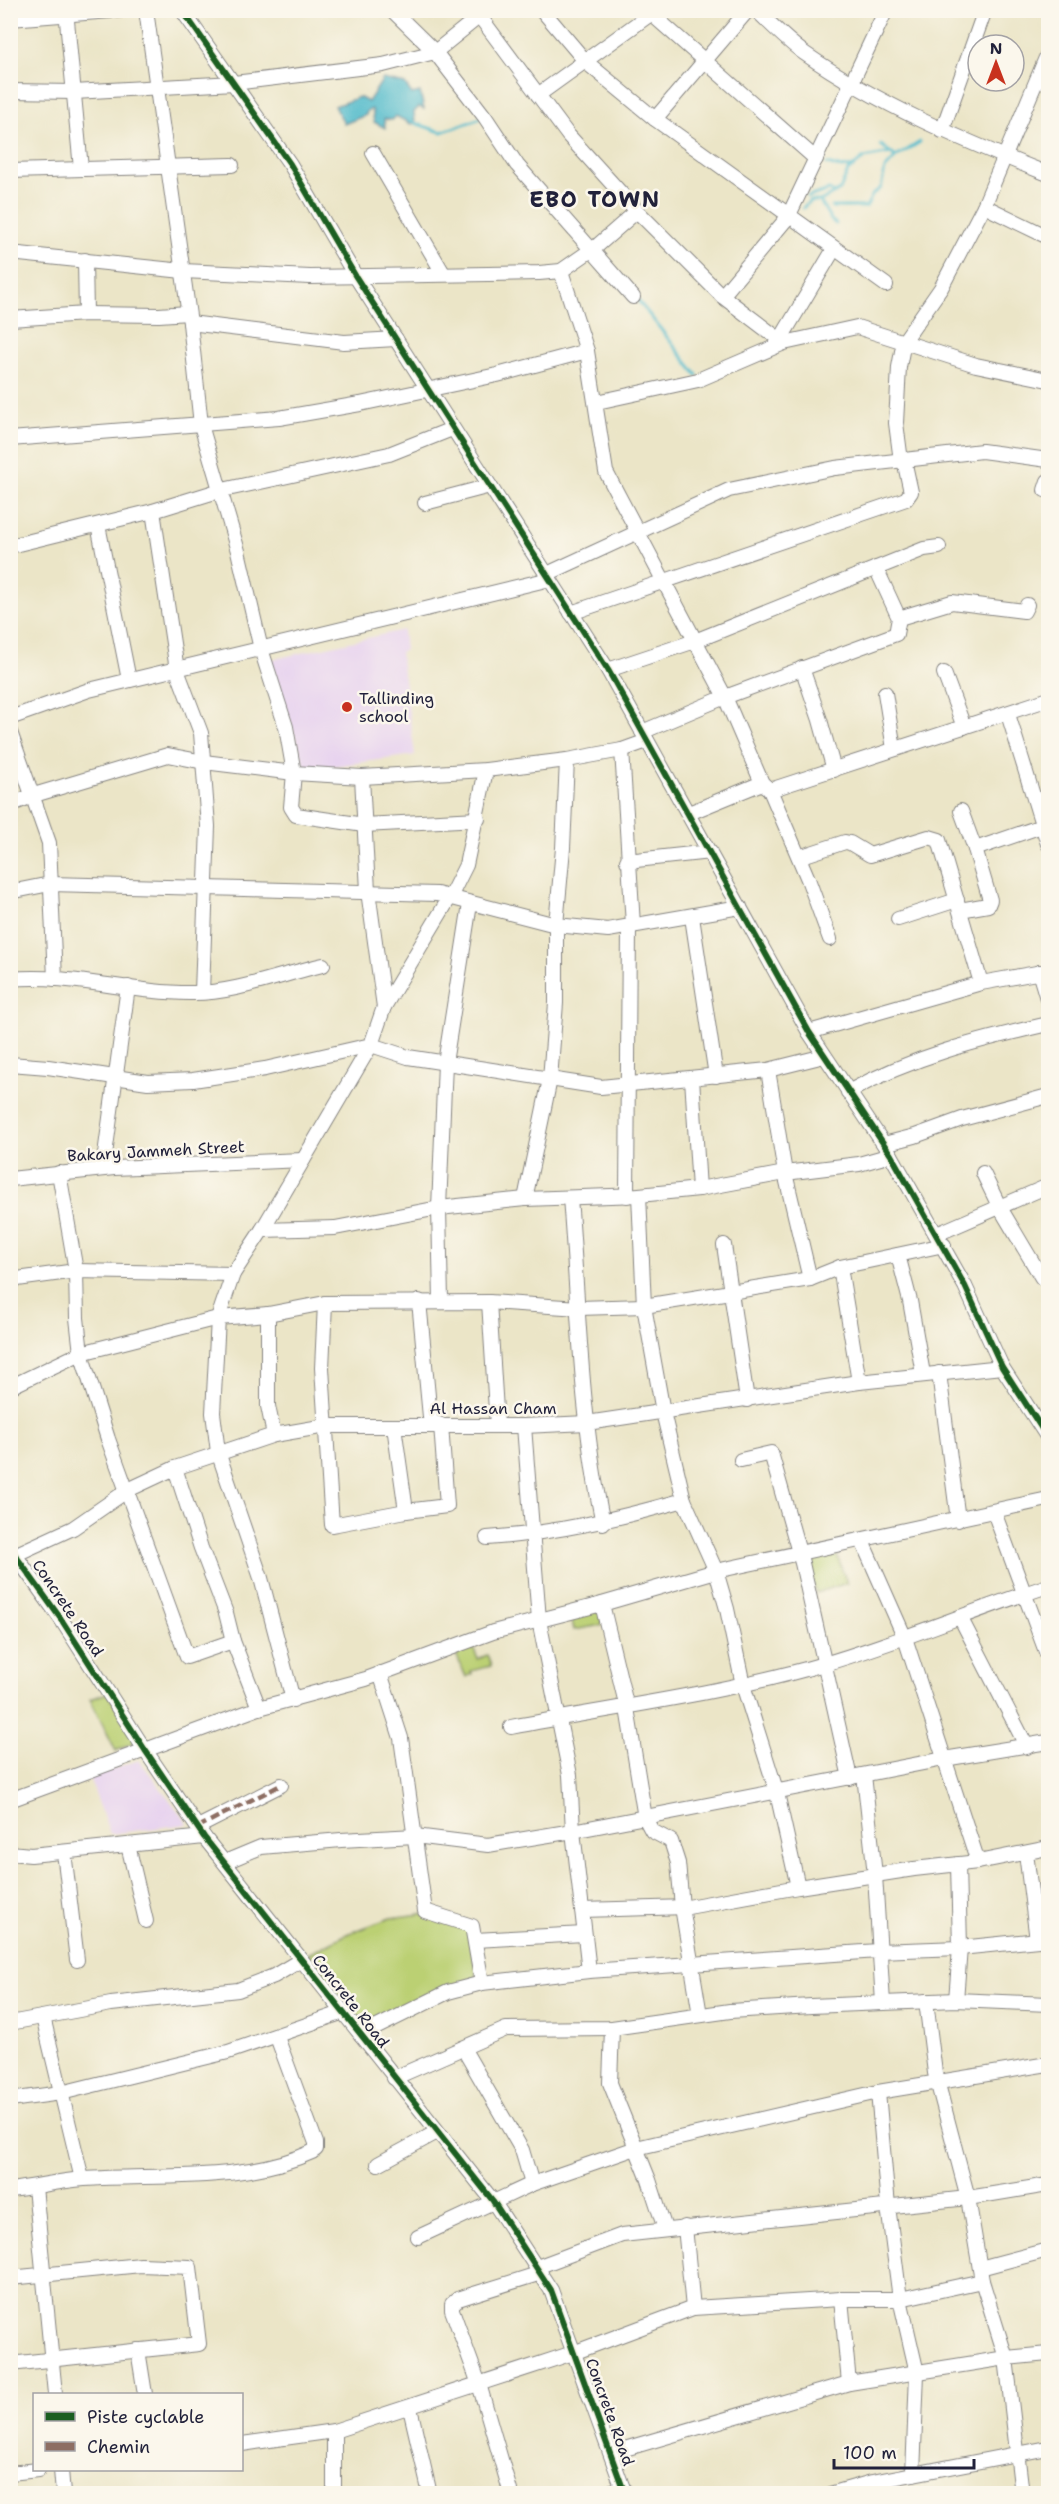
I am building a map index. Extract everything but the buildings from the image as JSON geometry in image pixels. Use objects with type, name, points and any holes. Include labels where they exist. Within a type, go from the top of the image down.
[{"type":"street","points":[[10,19],[67,12],[123,10]]},
{"type":"street","points":[[146,10],[183,271],[201,425],[218,491],[238,551],[261,649],[286,727],[294,772],[291,807],[296,814],[364,825],[478,819]]},
{"type":"street","points":[[182,10],[290,164],[356,277],[608,670],[809,1032],[887,1149],[940,1240],[1002,1367],[1048,1438]]},
{"type":"street","points":[[392,10],[435,52],[485,117],[517,165],[633,297]]},
{"type":"street","points":[[542,10],[586,62],[655,119],[788,217],[886,285]]},
{"type":"street","points":[[655,119],[748,10]]},
{"type":"street","points":[[756,10],[802,51],[851,84],[942,131],[1048,174]]},
{"type":"street","points":[[722,296],[788,217],[886,10]]},
{"type":"street","points":[[942,131],[986,10]]},
{"type":"street","points":[[67,12],[81,169]]},
{"type":"street","points":[[10,91],[74,92],[234,83],[383,65],[435,52],[481,12],[567,135],[637,211],[722,296],[782,342]]},
{"type":"street","points":[[538,95],[586,62],[651,12],[816,159]]},
{"type":"street","points":[[572,613],[906,499],[911,492],[896,423],[899,367],[904,341],[941,288],[984,206],[1048,53]]},
{"type":"street","points":[[373,153],[443,273]]},
{"type":"street","points":[[10,171],[232,165]]},
{"type":"street","points":[[984,206],[1048,237]]},
{"type":"street","points":[[10,253],[183,271],[356,277],[561,271],[592,249],[637,211]]},
{"type":"street","points":[[782,342],[834,249]]},
{"type":"street","points":[[85,260],[86,315]]},
{"type":"street","points":[[561,271],[587,351],[597,402],[606,472],[725,697],[799,857],[830,939]]},
{"type":"street","points":[[10,319],[86,315],[159,315],[344,342],[396,339]]},
{"type":"street","points":[[597,402],[698,380],[782,342],[857,327],[976,365],[1047,375]]},
{"type":"street","points":[[10,440],[279,418],[360,404],[497,375],[587,351]]},
{"type":"street","points":[[10,546],[153,511],[218,491],[389,454],[452,429]]},
{"type":"street","points":[[10,718],[89,690],[177,670],[548,576],[729,490],[835,468],[982,451],[1048,460]]},
{"type":"street","points":[[425,503],[490,486]]},
{"type":"street","points":[[153,511],[177,670],[201,733],[204,762],[208,826],[202,992]]},
{"type":"street","points":[[98,525],[129,680]]},
{"type":"street","points":[[608,670],[695,641],[924,549],[939,547]]},
{"type":"street","points":[[10,805],[34,795],[168,755],[204,762],[362,777],[486,770],[567,760],[622,750],[645,736],[725,697],[896,634],[899,618],[876,568]]},
{"type":"street","points":[[899,618],[952,603],[989,605],[1019,611],[1024,611],[1027,605]]},
{"type":"street","points":[[802,668],[834,770]]},
{"type":"street","points":[[944,673],[964,728]]},
{"type":"street","points":[[885,693],[894,749]]},
{"type":"street","points":[[689,813],[766,787],[834,770],[1046,700]]},
{"type":"street","points":[[1008,714],[1048,844]]},
{"type":"street","points":[[10,732],[49,843],[55,979]]},
{"type":"street","points":[[622,750],[631,926],[628,1086],[633,1196],[644,1306],[663,1412],[684,1500],[716,1571],[727,1609],[743,1686],[777,1793],[798,1887]]},
{"type":"street","points":[[525,1199],[550,1079],[556,1003],[556,925],[563,848],[567,760]]},
{"type":"street","points":[[292,1700],[261,1578],[218,1452],[213,1413],[218,1318],[232,1275],[262,1230],[371,1046],[384,1007],[466,866],[478,819],[486,770]]},
{"type":"street","points":[[362,777],[368,891],[384,1007]]},
{"type":"street","points":[[898,919],[958,905],[990,903],[975,849],[961,811]]},
{"type":"street","points":[[975,849],[1042,826]]},
{"type":"street","points":[[799,857],[845,842],[870,855],[929,837],[939,840],[981,983]]},
{"type":"street","points":[[627,861],[710,852]]},
{"type":"street","points":[[10,892],[50,884],[437,894],[556,925],[608,930],[741,907]]},
{"type":"street","points":[[441,1301],[439,1208],[445,1063],[470,904]]},
{"type":"street","points":[[692,917],[716,1076]]},
{"type":"street","points":[[10,979],[55,979],[202,992],[246,985],[323,965]]},
{"type":"street","points":[[809,1032],[981,983],[1044,971],[1048,1002]]},
{"type":"street","points":[[103,1169],[128,987]]},
{"type":"street","points":[[848,1092],[924,1056],[974,1040],[1048,1024]]},
{"type":"street","points":[[10,1064],[48,1067],[148,1083],[193,1080],[265,1069],[371,1046],[408,1057],[601,1087],[768,1070],[825,1056]]},
{"type":"street","points":[[768,1070],[785,1173],[810,1279]]},
{"type":"street","points":[[692,1078],[699,1189]]},
{"type":"street","points":[[262,1230],[335,1228],[439,1208],[525,1199],[633,1196],[699,1189],[785,1173],[859,1164],[887,1149],[962,1119],[1048,1096]]},
{"type":"street","name":"Bakary Jammeh Street","points":[[10,1179],[103,1169],[303,1160]]},
{"type":"street","points":[[59,1173],[76,1271],[77,1318],[81,1353],[108,1439],[187,1657],[233,1641]]},
{"type":"street","points":[[983,1173],[999,1206],[1042,1278]]},
{"type":"street","points":[[10,1387],[81,1353],[218,1318],[268,1314],[326,1303],[441,1301],[579,1308],[644,1306],[810,1279],[840,1267],[898,1255],[940,1240],[999,1206],[1048,1186]]},
{"type":"street","points":[[570,1198],[587,1423],[594,1483],[603,1523]]},
{"type":"street","points":[[724,1245],[747,1400]]},
{"type":"street","points":[[898,1255],[910,1301],[923,1374]]},
{"type":"street","points":[[840,1267],[859,1382]]},
{"type":"street","points":[[10,1280],[76,1271],[232,1275]]},
{"type":"street","points":[[326,1303],[322,1368],[332,1525],[447,1506],[441,1425],[432,1422],[430,1417],[419,1301]]},
{"type":"street","points":[[489,1302],[497,1426]]},
{"type":"street","points":[[268,1314],[268,1406],[274,1435]]},
{"type":"street","name":"Al Hassan Cham","points":[[12,1554],[73,1528],[128,1490],[175,1468],[274,1435],[326,1426],[524,1426],[587,1423],[859,1382],[1002,1367]]},
{"type":"street","points":[[939,1373],[958,1520]]},
{"type":"street","points":[[394,1426],[406,1511]]},
{"type":"street","points":[[524,1426],[539,1620],[570,1775],[573,1831],[589,1971]]},
{"type":"street","points":[[741,1460],[771,1453],[797,1553],[802,1563],[824,1664],[857,1777],[875,1875],[883,2003]]},
{"type":"street","points":[[175,1468],[201,1548],[226,1613],[233,1641],[259,1708]]},
{"type":"street","points":[[10,1800],[259,1708],[380,1673],[494,1632],[716,1571],[1048,1499]]},
{"type":"street","points":[[487,1538],[533,1535],[603,1523],[684,1500]]},
{"type":"street","points":[[994,1512],[1048,1657]]},
{"type":"street","points":[[861,1541],[905,1638],[978,1862]]},
{"type":"street","name":"Concrete Road","points":[[12,1554],[61,1619],[201,1832],[493,2201],[539,2270],[551,2290],[624,2491]]},
{"type":"street","points":[[511,1727],[743,1686],[824,1664],[905,1638],[1048,1586]]},
{"type":"street","points":[[602,1604],[627,1708],[645,1818],[652,1831],[671,1841],[678,1863],[682,1907],[700,2015]]},
{"type":"street","points":[[960,1617],[1027,1747]]},
{"type":"street","points":[[380,1673],[400,1738],[425,1911],[472,1926],[482,1983]]},
{"type":"street","points":[[225,1862],[261,1847],[415,1836],[488,1845],[645,1818],[944,1759],[1048,1742]]},
{"type":"street","points":[[10,1853],[32,1855],[128,1845],[201,1832],[281,1785]]},
{"type":"street","points":[[128,1845],[146,1922]]},
{"type":"street","points":[[582,1910],[682,1907],[875,1875],[978,1862],[1048,1848]]},
{"type":"street","points":[[64,1852],[77,1960]]},
{"type":"street","points":[[361,2035],[448,1992],[482,1983],[589,1971],[878,1951],[960,1948],[1043,1939],[1026,1853]]},
{"type":"street","points":[[956,2000],[960,1948],[958,1864]]},
{"type":"street","points":[[475,1940],[584,1934]]},
{"type":"street","points":[[10,2023],[111,2004],[238,1990],[274,1976],[301,1960]]},
{"type":"street","points":[[926,2001],[933,2063],[968,2198],[981,2274],[1006,2358],[1022,2493]]},
{"type":"street","points":[[394,2078],[506,2029],[612,2028],[730,2011],[926,2001],[1048,2004]]},
{"type":"street","points":[[10,2100],[61,2093],[228,2052],[344,2012]]},
{"type":"street","points":[[42,2017],[82,2179]]},
{"type":"street","points":[[612,2028],[610,2083],[649,2180],[665,2229]]},
{"type":"street","points":[[10,2190],[82,2179],[180,2177],[260,2168],[281,2164],[312,2152],[316,2149],[316,2143],[277,2037]]},
{"type":"street","points":[[463,2048],[522,2150],[532,2184]]},
{"type":"street","points":[[418,2237],[532,2184],[636,2148],[878,2092],[1048,2064]]},
{"type":"street","points":[[878,2092],[888,2206],[900,2299],[917,2373],[913,2474]]},
{"type":"street","points":[[378,2164],[437,2132]]},
{"type":"street","points":[[511,2493],[479,2384],[452,2310],[452,2304],[458,2300],[539,2270],[622,2235],[968,2198],[1048,2185]]},
{"type":"street","points":[[35,2187],[55,2393]]},
{"type":"street","points":[[685,2227],[693,2308]]},
{"type":"street","points":[[243,2444],[334,2431],[573,2353],[693,2308],[841,2299],[900,2299],[1048,2250]]},
{"type":"street","points":[[10,2278],[141,2265],[190,2267],[199,2344],[10,2364]]},
{"type":"street","points":[[841,2299],[849,2383]]},
{"type":"street","points":[[138,2350],[145,2393]]},
{"type":"street","points":[[611,2453],[849,2383],[1006,2358],[1048,2354]]},
{"type":"street","points":[[410,2408],[430,2493]]},
{"type":"street","points":[[334,2431],[334,2493]]},
{"type":"street","points":[[830,2493],[872,2482],[1048,2448]]},
{"type":"street","points":[[10,2473],[33,2470]]},
{"type":"street","points":[[61,2471],[63,2493]]},
{"type":"street","points":[[603,2493],[624,2491]]},
{"type":"shaded area","name":"Tallinding school","points":[[403,630],[405,650],[400,652],[415,755],[306,770],[270,660]]},
{"type":"shaded area","points":[[139,1760],[188,1824],[110,1834],[89,1777]]},
{"type":"green space","points":[[836,1553],[847,1583],[816,1593],[806,1563]]},
{"type":"green space","points":[[600,1610],[602,1625],[574,1630],[571,1616]]},
{"type":"green space","points":[[472,1645],[478,1659],[487,1655],[491,1666],[471,1671],[472,1674],[466,1677],[455,1652]]},
{"type":"green space","points":[[107,1693],[139,1740],[116,1751],[90,1699]]},
{"type":"green space","points":[[421,1914],[468,1927],[477,1978],[362,2025],[306,1955],[347,1934],[390,1918]]},
{"type":"water","points":[[383,79],[405,84],[412,94],[420,92],[424,109],[419,107],[414,112],[415,123],[411,124],[396,116],[392,120],[384,119],[385,128],[374,122],[372,109],[367,111],[366,115],[344,124],[335,106],[359,97],[368,102]]},
{"type":"waterway","points":[[415,123],[441,132],[481,118]]},
{"type":"waterway","points":[[803,208],[810,201],[820,201],[840,190],[848,171],[864,158],[891,153],[896,157],[920,142]]},
{"type":"waterway","points":[[881,145],[891,153]]},
{"type":"waterway","points":[[832,207],[866,207],[873,194],[881,188],[885,169],[896,157]]},
{"type":"waterway","points":[[827,164],[842,168],[854,166]]},
{"type":"waterway","points":[[808,197],[829,190],[835,193]]},
{"type":"waterway","points":[[820,201],[831,220],[836,224]]},
{"type":"waterway","points":[[636,298],[697,375]]},
{"type":"marked path","points":[[198,1827],[281,1785]]},
{"type":"cycle path","points":[[182,10],[290,164],[356,277],[608,670],[809,1032],[891,1155],[965,1286],[1002,1367],[1048,1438]]},
{"type":"cycle path","points":[[10,1548],[61,1619],[204,1837],[493,2201],[551,2290],[625,2494]]},
{"type":"place","name":"Tallinding school","points":[[347,707]]},
{"type":"district","name":"EBO TOWN","points":[[595,199]]}]
